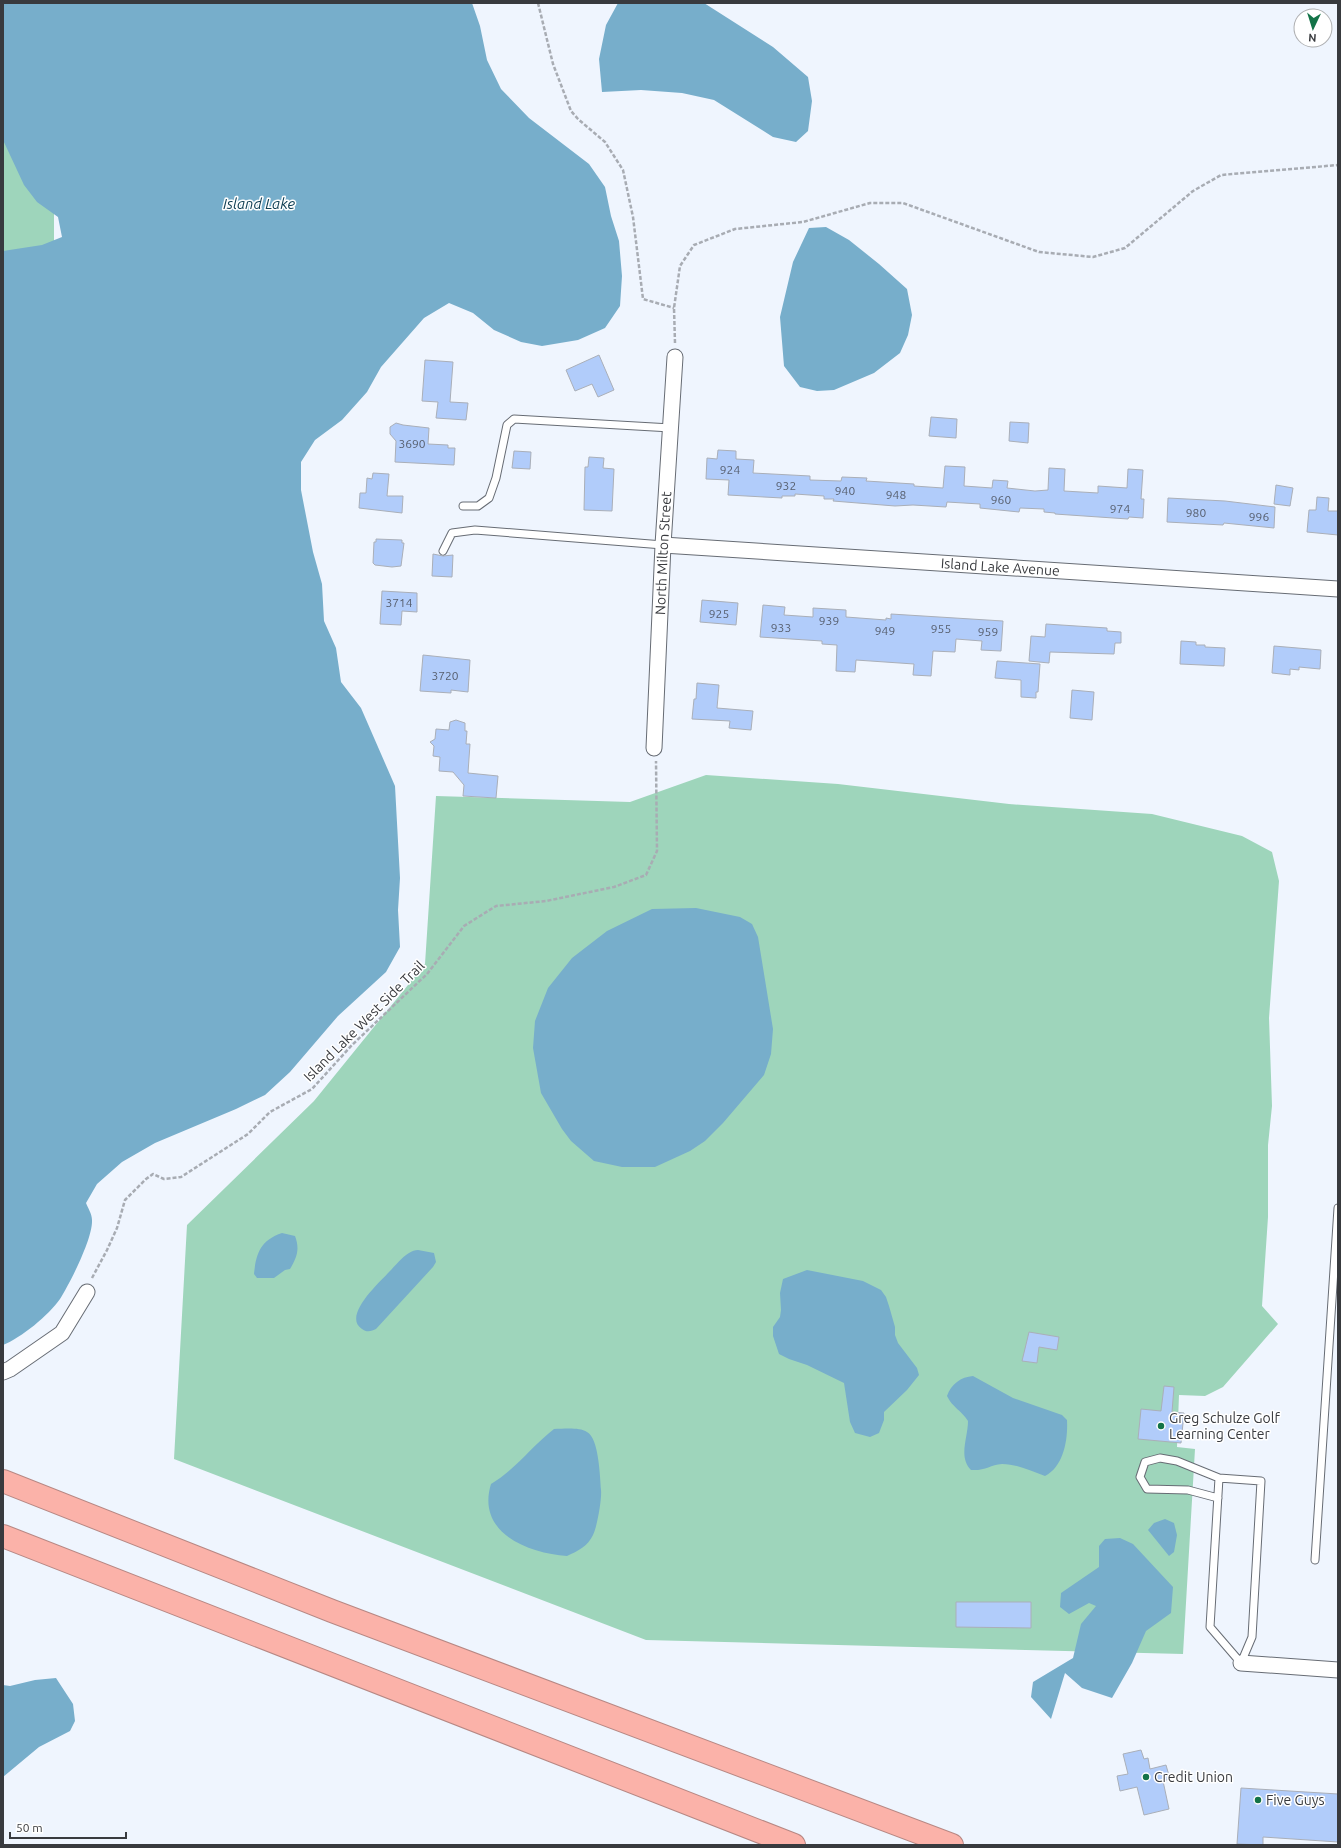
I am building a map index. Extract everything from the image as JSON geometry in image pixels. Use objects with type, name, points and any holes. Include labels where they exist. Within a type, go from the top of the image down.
[{"type":"highway","points":[[3,1481],[332,1611],[952,1845]]},
{"type":"highway","points":[[3,1536],[794,1845]]},
{"type":"street","name":"North Milton Street","points":[[654,748],[663,544],[675,357]]},
{"type":"street","name":"Island Lake Avenue","points":[[663,544],[1338,589]]},
{"type":"street","points":[[3,1372],[10,1369],[62,1333],[87,1292]]},
{"type":"street","points":[[1241,1663],[1338,1670]]},
{"type":"lane","points":[[463,506],[478,506],[489,498],[496,478],[507,425],[514,419],[671,428]]},
{"type":"lane","points":[[443,551],[452,533],[475,530],[663,544]]},
{"type":"lane","points":[[1315,1560],[1338,1208]]},
{"type":"lane","points":[[1218,1498],[1188,1490],[1147,1489],[1140,1477],[1145,1462],[1160,1458],[1177,1461],[1219,1478],[1261,1481],[1252,1637],[1241,1663],[1210,1627],[1218,1498],[1219,1478]]},
{"type":"path","points":[[538,3],[553,64],[571,111],[605,142],[623,170],[633,217],[643,299],[674,308]]},
{"type":"path","points":[[675,357],[674,308],[680,266],[694,245],[735,229],[802,222],[870,203],[903,203],[1039,252],[1093,257],[1125,248],[1193,191],[1221,175],[1338,165]]},
{"type":"path","name":"Island Lake West Side Trail","points":[[87,1292],[92,1278],[117,1228],[125,1200],[146,1178],[153,1174],[164,1179],[180,1177],[248,1134],[270,1112],[312,1089],[352,1045],[427,974],[464,926],[496,906],[546,901],[606,889],[646,875],[657,851],[654,748]]},
{"type":"green space","points":[[3,120],[54,197],[54,250],[3,256]]},
{"type":"green space","points":[[706,775],[838,784],[1009,804],[1152,814],[1242,836],[1272,852],[1279,881],[1269,1018],[1272,1106],[1268,1145],[1268,1217],[1262,1306],[1278,1324],[1223,1387],[1205,1396],[1179,1395],[1177,1447],[1195,1449],[1183,1654],[646,1640],[174,1459],[187,1225],[314,1101],[425,964],[436,796],[630,802]]},
{"type":"water","name":"Island Lake","points":[[3,3],[472,3],[480,26],[487,60],[501,89],[529,118],[589,164],[605,187],[611,216],[619,241],[622,276],[620,306],[605,328],[578,340],[542,346],[521,342],[494,330],[473,313],[449,303],[424,318],[381,367],[367,392],[342,420],[315,440],[301,462],[301,490],[313,552],[322,584],[324,621],[336,648],[341,682],[361,708],[395,786],[400,878],[398,910],[400,947],[386,972],[338,1016],[290,1072],[265,1095],[236,1109],[155,1143],[122,1162],[97,1184],[86,1203],[92,1218],[89,1238],[75,1272],[60,1299],[42,1319],[26,1332],[3,1345],[3,251],[42,245],[62,237],[58,217],[37,202],[24,185],[3,140]]},
{"type":"water","points":[[618,3],[704,3],[773,47],[808,77],[812,101],[808,131],[796,142],[773,137],[714,100],[682,93],[641,90],[602,92],[599,59],[606,25]]},
{"type":"water","points":[[826,227],[849,240],[907,289],[912,315],[908,335],[900,353],[874,373],[834,390],[817,391],[800,387],[784,366],[780,317],[793,262],[809,228]]},
{"type":"water","points":[[696,908],[740,917],[752,924],[758,937],[773,1029],[771,1054],[764,1075],[723,1123],[705,1141],[690,1151],[655,1167],[622,1167],[594,1161],[571,1141],[562,1129],[541,1093],[533,1048],[535,1021],[548,988],[572,958],[607,931],[652,909]]},
{"type":"water","points":[[282,1233],[295,1236],[297,1241],[296,1257],[290,1269],[285,1270],[274,1278],[257,1278],[254,1274],[255,1266],[261,1248],[269,1239]]},
{"type":"water","points":[[418,1250],[434,1253],[436,1262],[433,1267],[376,1329],[368,1331],[362,1329],[357,1323],[356,1316],[364,1300],[401,1259],[410,1252]]},
{"type":"water","points":[[807,1270],[863,1281],[881,1290],[886,1297],[889,1306],[898,1343],[917,1368],[919,1375],[907,1390],[884,1412],[884,1420],[879,1433],[870,1437],[855,1433],[850,1422],[844,1383],[807,1365],[779,1354],[773,1336],[773,1327],[780,1317],[780,1293],[783,1279]]},
{"type":"water","points":[[973,1376],[1013,1398],[1062,1415],[1067,1420],[1067,1435],[1064,1451],[1057,1466],[1051,1472],[1045,1476],[1019,1466],[1008,1464],[1002,1464],[980,1470],[971,1470],[967,1465],[964,1453],[968,1421],[947,1396],[951,1388],[957,1382],[964,1378]]},
{"type":"water","points":[[554,1429],[576,1429],[587,1432],[594,1442],[599,1468],[601,1500],[595,1531],[591,1539],[585,1545],[567,1556],[537,1550],[522,1545],[509,1537],[498,1528],[491,1516],[488,1501],[491,1484],[508,1472]]},
{"type":"water","points":[[1165,1519],[1174,1523],[1177,1535],[1174,1552],[1169,1556],[1148,1530],[1154,1523]]},
{"type":"water","points":[[1120,1538],[1133,1544],[1173,1587],[1171,1613],[1146,1631],[1132,1663],[1112,1698],[1082,1688],[1065,1673],[1051,1719],[1031,1697],[1033,1682],[1073,1658],[1081,1624],[1096,1606],[1089,1603],[1069,1614],[1060,1607],[1061,1593],[1099,1567],[1099,1546],[1105,1539]]},
{"type":"water","points":[[56,1678],[73,1704],[75,1721],[70,1731],[39,1747],[3,1777],[3,1685],[10,1686],[35,1680]]},
{"type":"building","points":[[599,355],[614,390],[598,397],[592,384],[575,391],[566,370]]},
{"type":"building","points":[[425,360],[453,362],[450,402],[468,403],[466,420],[436,418],[438,402],[422,401]]},
{"type":"building","points":[[931,417],[957,419],[956,438],[929,436]]},
{"type":"building","points":[[1010,422],[1029,423],[1028,443],[1009,441]]},
{"type":"building","points":[[396,423],[429,428],[428,444],[448,445],[448,448],[455,448],[454,465],[395,462],[396,441],[390,434],[390,427]]},
{"type":"building","points":[[718,450],[736,451],[736,459],[754,460],[753,473],[810,476],[810,480],[841,481],[842,477],[867,478],[866,481],[914,484],[914,486],[943,488],[945,466],[965,467],[964,486],[992,488],[993,480],[1008,481],[1007,488],[1035,491],[1048,490],[1049,468],[1065,469],[1064,491],[1098,493],[1098,486],[1127,488],[1128,469],[1143,470],[1141,499],[1144,499],[1143,518],[1129,517],[1128,519],[1055,514],[1044,512],[1044,509],[1020,508],[1019,512],[980,508],[980,504],[947,502],[946,507],[913,505],[895,506],[833,501],[834,499],[824,499],[824,496],[795,494],[795,496],[782,496],[782,498],[728,495],[729,480],[706,479],[707,458],[717,459]]},
{"type":"building","points":[[514,451],[531,452],[530,469],[512,468]]},
{"type":"building","points":[[589,457],[604,458],[603,468],[614,469],[612,511],[584,510],[585,467],[588,467]]},
{"type":"building","points":[[373,473],[389,474],[387,496],[403,496],[402,513],[359,508],[360,493],[366,493],[367,478],[372,479]]},
{"type":"building","points":[[1276,485],[1293,488],[1290,506],[1274,504]]},
{"type":"building","points":[[1317,497],[1329,498],[1328,511],[1338,511],[1338,535],[1307,532],[1309,510],[1316,510]]},
{"type":"building","points":[[1168,498],[1225,501],[1275,507],[1274,528],[1224,523],[1223,525],[1167,522]]},
{"type":"building","points":[[376,539],[402,540],[402,543],[404,543],[401,566],[392,567],[375,565],[373,563],[374,542],[376,542]]},
{"type":"building","points":[[433,554],[443,556],[453,555],[452,577],[432,576]]},
{"type":"building","points":[[382,591],[417,593],[417,612],[402,611],[401,625],[380,624]]},
{"type":"building","points":[[702,600],[738,603],[736,625],[700,622]]},
{"type":"building","points":[[763,605],[785,607],[784,615],[813,617],[813,608],[846,610],[846,617],[886,620],[886,618],[891,619],[891,614],[1003,621],[1001,651],[981,650],[982,641],[956,639],[955,652],[933,651],[931,676],[913,675],[914,664],[856,660],[855,672],[836,671],[837,645],[822,644],[822,641],[760,637]]},
{"type":"building","points":[[1046,624],[1107,628],[1107,631],[1121,632],[1121,643],[1115,643],[1114,654],[1050,652],[1049,663],[1029,661],[1031,636],[1045,637]]},
{"type":"building","points":[[1181,641],[1196,642],[1196,645],[1205,645],[1205,647],[1225,648],[1224,666],[1180,664]]},
{"type":"building","points":[[1274,646],[1321,650],[1320,669],[1299,667],[1299,670],[1290,669],[1290,675],[1272,673]]},
{"type":"building","points":[[423,655],[470,660],[468,692],[451,690],[451,693],[420,691]]},
{"type":"building","points":[[997,661],[1040,664],[1038,692],[1036,692],[1036,698],[1021,697],[1021,680],[995,678]]},
{"type":"building","points":[[697,683],[719,685],[717,708],[753,711],[751,730],[729,728],[730,721],[692,719],[694,699],[696,699]]},
{"type":"building","points":[[1072,690],[1094,692],[1092,720],[1070,718]]},
{"type":"building","points":[[456,720],[465,723],[465,731],[467,731],[466,744],[470,744],[468,773],[498,776],[496,798],[463,796],[464,785],[453,772],[439,771],[440,757],[433,756],[434,746],[430,742],[435,739],[436,729],[449,730],[450,722]]},
{"type":"building","points":[[1029,1332],[1059,1337],[1057,1350],[1039,1347],[1037,1363],[1022,1361]]},
{"type":"building","name":"Greg Schulze Golf Learning Center","points":[[1164,1386],[1174,1387],[1172,1412],[1184,1413],[1181,1443],[1138,1439],[1141,1409],[1161,1411]]},
{"type":"building","points":[[956,1602],[1031,1602],[1031,1628],[956,1627]]},
{"type":"building","points":[[1141,1750],[1144,1759],[1148,1758],[1150,1769],[1166,1765],[1170,1779],[1163,1781],[1169,1809],[1144,1815],[1137,1787],[1120,1791],[1117,1776],[1128,1774],[1123,1754]]},
{"type":"building","points":[[1241,1788],[1338,1794],[1338,1842],[1263,1837],[1263,1845],[1237,1844]]},
{"type":"place","name":"Greg Schulze Golf Learning Center","points":[[1161,1426]]},
{"type":"place","name":"Credit Union","points":[[1146,1777]]},
{"type":"place","name":"Five Guys","points":[[1258,1800]]}]
